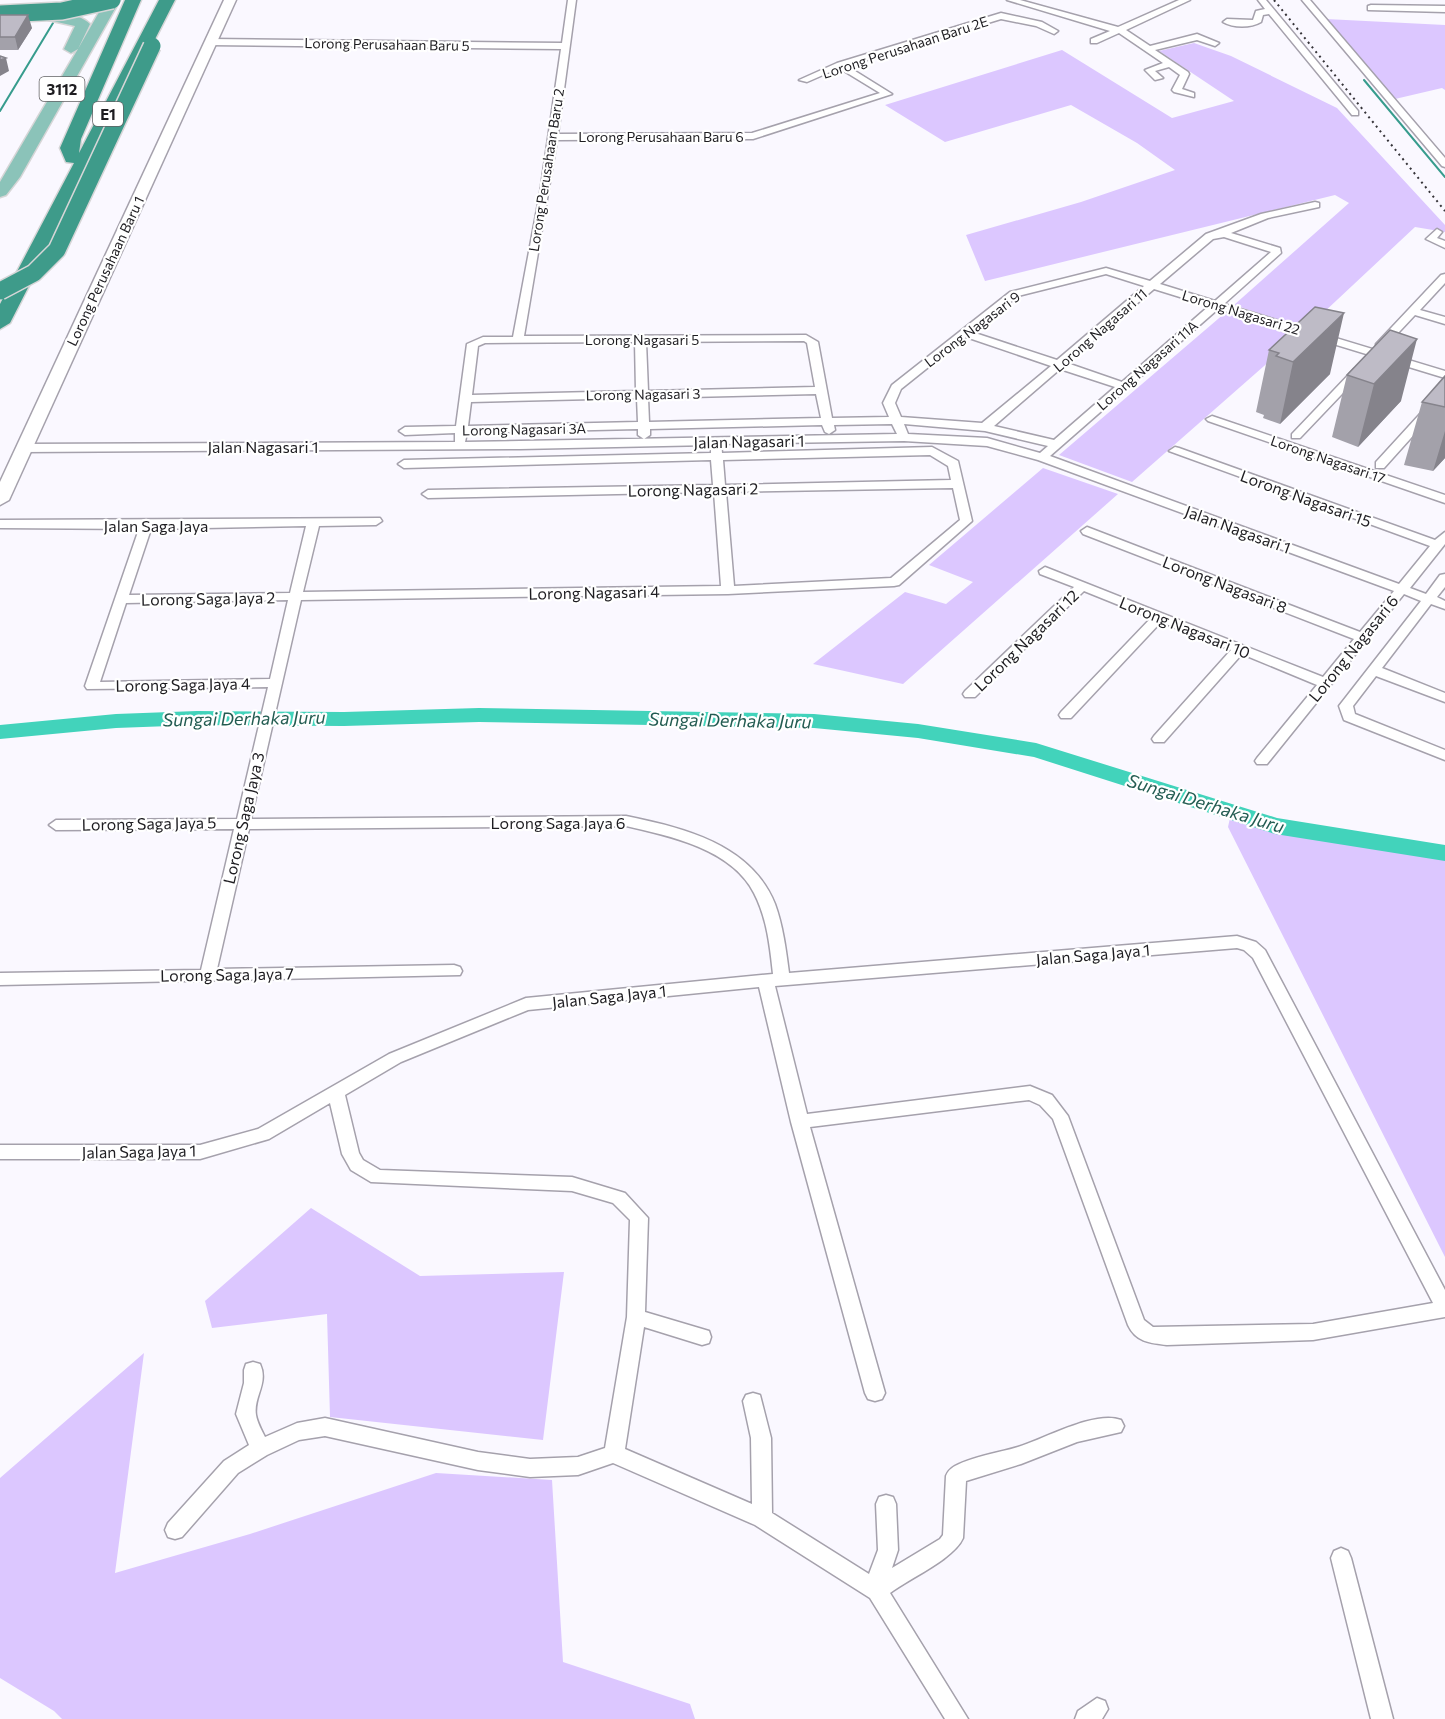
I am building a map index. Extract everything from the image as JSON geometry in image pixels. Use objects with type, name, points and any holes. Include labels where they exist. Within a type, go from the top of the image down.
[{"type":"highway","points":[[0,16],[62,11],[112,0]]},
{"type":"highway","points":[[72,158],[69,148],[72,139],[134,0]]},
{"type":"highway","name":"E1","points":[[0,289],[72,158],[154,0]]},
{"type":"highway","name":"E1","points":[[0,323],[151,40],[167,0]]},
{"type":"highway","points":[[0,289],[34,273],[57,250],[151,40]]},
{"type":"main road","points":[[52,17],[85,11],[100,0]]},
{"type":"main road","name":"3112","points":[[0,172],[25,141],[112,0]]},
{"type":"main road","name":"3112","points":[[0,192],[12,177],[25,141],[83,27],[76,20],[52,17]]},
{"type":"street","name":"Lorong Perusahaan Baru 1","points":[[0,500],[230,0]]},
{"type":"street","name":"Lorong Perusahaan Baru 2","points":[[518,339],[553,137],[572,0]]},
{"type":"street","points":[[1011,0],[1118,30],[1149,48],[1185,74],[1177,90],[1191,95]]},
{"type":"street","points":[[1094,40],[1186,0]]},
{"type":"street","points":[[1262,0],[1354,113]]},
{"type":"street","points":[[1306,0],[1445,164]]},
{"type":"street","points":[[1371,8],[1445,9]]},
{"type":"street","points":[[1227,22],[1253,24],[1257,22],[1259,13],[1270,11]]},
{"type":"street","points":[[0,16],[52,17]]},
{"type":"street","name":"Lorong Perusahaan Baru 2E","points":[[804,80],[840,65],[1008,16],[1039,24]]},
{"type":"street","points":[[1039,24],[1062,16]]},
{"type":"street","points":[[1039,24],[1053,31]]},
{"type":"street","points":[[1149,48],[1194,37],[1215,43]]},
{"type":"street","name":"Lorong Perusahaan Baru 5","points":[[210,42],[565,46]]},
{"type":"street","points":[[1158,78],[1149,70],[1170,63]]},
{"type":"street","name":"Lorong Perusahaan Baru 6","points":[[553,137],[753,136],[887,94],[840,65]]},
{"type":"street","name":"Lorong Nagasari 11","points":[[985,427],[1199,243],[1265,216],[1315,205]]},
{"type":"street","points":[[1437,232],[1431,239],[1445,245]]},
{"type":"street","name":"Lorong Nagasari 11A","points":[[1042,457],[1276,253],[1275,249],[1225,234],[1215,235]]},
{"type":"street","name":"Lorong Nagasari 22","points":[[1106,271],[1445,375]]},
{"type":"street","name":"Lorong Nagasari 9","points":[[904,437],[889,403],[896,387],[1014,294],[1106,271]]},
{"type":"street","points":[[1296,436],[1445,277]]},
{"type":"street","points":[[1413,311],[1445,321]]},
{"type":"street","points":[[964,333],[1123,386]]},
{"type":"street","name":"Lorong Nagasari 5","points":[[465,399],[473,344],[518,339],[806,338],[812,342],[821,390]]},
{"type":"street","points":[[639,339],[644,443]]},
{"type":"street","points":[[821,390],[832,439]]},
{"type":"street","name":"Lorong Nagasari 3","points":[[465,399],[821,390]]},
{"type":"street","points":[[1380,465],[1445,393]]},
{"type":"street","points":[[459,445],[465,399]]},
{"type":"street","name":"Lorong Nagasari 17","points":[[1212,419],[1445,499]]},
{"type":"street","name":"Jalan Nagasari 1","points":[[643,426],[898,420],[985,427],[1056,444]]},
{"type":"street","name":"Lorong Nagasari 3A","points":[[405,431],[643,426]]},
{"type":"street","name":"Jalan Nagasari 1","points":[[24,448],[644,443],[904,437],[987,442],[1042,457],[1445,605]]},
{"type":"street","points":[[716,442],[728,590]]},
{"type":"street","points":[[404,464],[932,451],[954,464],[958,484]]},
{"type":"street","name":"Lorong Nagasari 15","points":[[1175,451],[1441,540]]},
{"type":"street","name":"Lorong Nagasari 2","points":[[428,494],[958,484]]},
{"type":"street","name":"Lorong Nagasari 4","points":[[294,596],[728,590],[894,582],[966,521],[958,484]]},
{"type":"street","name":"Jalan Saga Jaya","points":[[0,524],[146,525],[376,521]]},
{"type":"street","name":"Lorong Saga Jaya 3","points":[[208,973],[294,596],[313,523]]},
{"type":"street","points":[[121,599],[146,525]]},
{"type":"street","name":"Lorong Nagasari 8","points":[[1087,531],[1362,638]]},
{"type":"street","name":"Lorong Nagasari 6","points":[[1262,761],[1441,540]]},
{"type":"street","name":"Lorong Nagasari 10","points":[[1045,571],[1325,683]]},
{"type":"street","points":[[1445,578],[1346,706],[1349,717],[1445,755]]},
{"type":"street","name":"Lorong Nagasari 12","points":[[970,694],[1082,586]]},
{"type":"street","name":"Lorong Saga Jaya 2","points":[[121,599],[294,596]]},
{"type":"street","name":"Lorong Saga Jaya 4","points":[[121,599],[92,686],[273,689]]},
{"type":"street","points":[[1066,715],[1159,617]]},
{"type":"street","points":[[1159,739],[1239,649]]},
{"type":"street","points":[[1374,670],[1445,698]]},
{"type":"street","name":"Lorong Saga Jaya 6","points":[[243,822],[626,821],[649,826],[718,851],[748,872],[761,892],[771,916],[774,980],[800,1122],[874,1394]]},
{"type":"street","name":"Lorong Saga Jaya 5","points":[[56,825],[243,822]]},
{"type":"street","name":"Jalan Saga Jaya 1","points":[[0,1152],[200,1152],[263,1134],[395,1058],[526,1004],[774,980],[1237,942],[1250,946],[1259,954],[1445,1308]]},
{"type":"street","name":"Lorong Saga Jaya 7","points":[[0,979],[208,973],[454,971]]},
{"type":"street","points":[[800,1122],[1030,1092],[1046,1100],[1060,1116],[1137,1325],[1148,1335],[1167,1337],[1313,1332],[1445,1308]]},
{"type":"street","points":[[336,1093],[351,1154],[357,1165],[377,1177],[572,1184],[619,1198],[639,1218],[636,1317],[614,1454]]},
{"type":"street","points":[[636,1317],[702,1337]]},
{"type":"street","points":[[253,1370],[254,1383],[246,1414],[260,1449]]},
{"type":"street","points":[[753,1401],[761,1438],[762,1518]]},
{"type":"street","points":[[877,1591],[902,1572],[947,1546],[953,1538],[956,1476],[964,1471],[984,1468],[1030,1452],[1076,1433],[1114,1426]]},
{"type":"street","points":[[175,1530],[231,1467],[260,1449],[297,1432],[325,1427],[478,1461],[530,1468],[578,1466],[614,1454],[762,1518],[877,1591],[957,1719]]},
{"type":"street","points":[[877,1591],[879,1574],[888,1550],[886,1504]]},
{"type":"street","points":[[1341,1558],[1382,1719]]},
{"type":"shaded area","points":[[1326,19],[1445,25],[1445,90],[1442,88],[1395,99]]},
{"type":"shaded area","points":[[1194,43],[1231,56],[1337,108],[1445,225],[1445,232],[1415,227],[1306,329],[1234,305],[1349,203],[1335,195],[985,281],[966,235],[1081,202],[1175,170],[1137,143],[1071,105],[945,142],[885,105],[1062,50],[1172,118],[1234,101],[1159,51]]},
{"type":"shaded area","points":[[1225,313],[1297,337],[1132,482],[1059,455]]},
{"type":"shaded area","points":[[1043,468],[1118,494],[903,684],[813,664],[905,592],[946,604],[973,582],[929,565]]},
{"type":"shaded area","points":[[1230,818],[1281,832],[1445,855],[1445,1257],[1228,827]]},
{"type":"shaded area","points":[[311,1208],[420,1276],[564,1272],[543,1440],[330,1417],[327,1314],[212,1328],[205,1301]]},
{"type":"shaded area","points":[[144,1353],[115,1573],[250,1534],[436,1473],[552,1480],[563,1662],[690,1704],[695,1719],[62,1719],[54,1711],[0,1678],[0,1478]]},
{"type":"building","points":[[0,15],[28,15],[15,37],[0,37]]},
{"type":"building","points":[[1315,307],[1344,313],[1293,362],[1276,356],[1279,353],[1269,350]]},
{"type":"building","points":[[1390,330],[1417,339],[1374,384],[1347,375]]},
{"type":"building","points":[[1445,376],[1445,407],[1422,402]]},
{"type":"waterway","points":[[0,111],[53,23]]},
{"type":"waterway","points":[[1364,80],[1445,177]]},
{"type":"waterway","name":"Sungai Derhaka Juru","points":[[0,732],[116,721],[197,718],[344,719],[479,715],[814,721],[918,731],[1036,750],[1275,826],[1445,853]]},
{"type":"railway","points":[[1274,0],[1445,211]]}]
